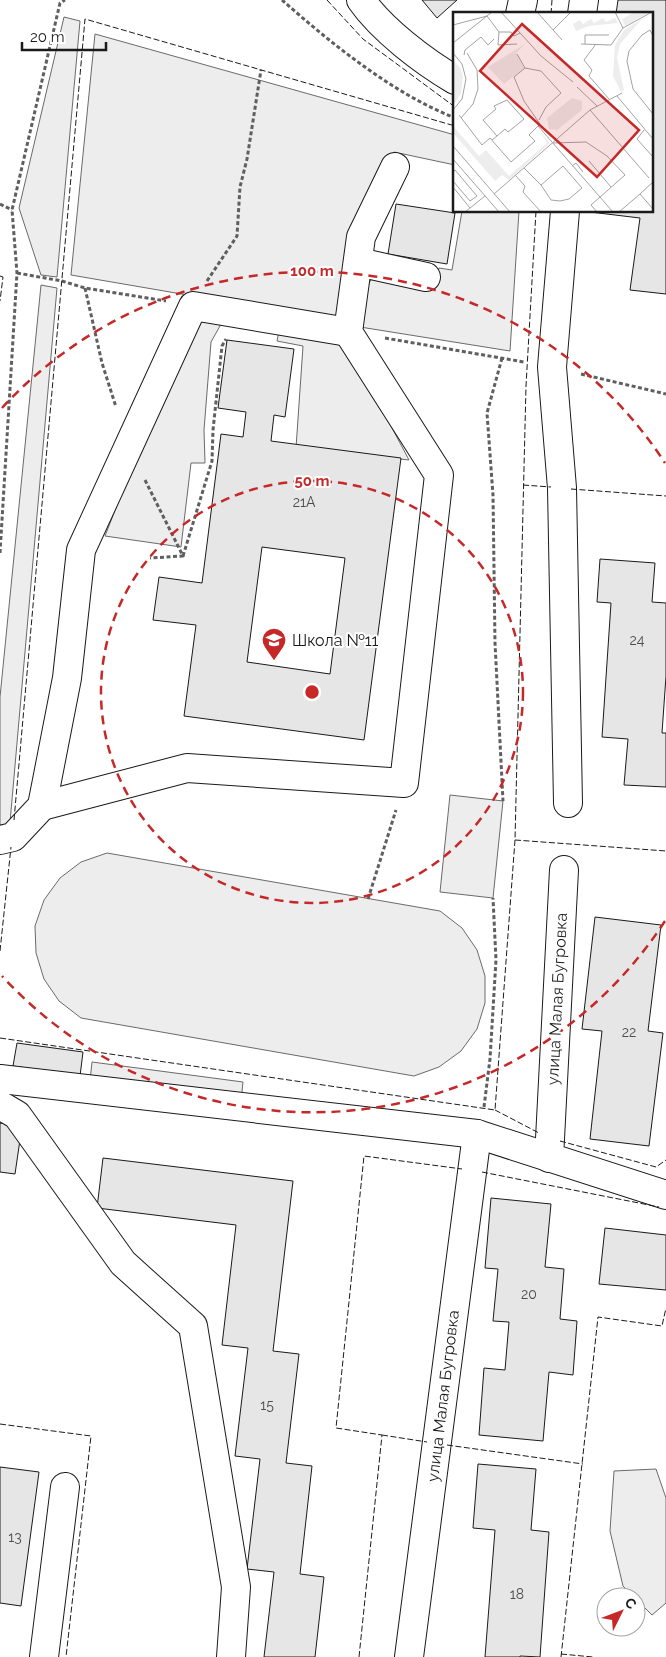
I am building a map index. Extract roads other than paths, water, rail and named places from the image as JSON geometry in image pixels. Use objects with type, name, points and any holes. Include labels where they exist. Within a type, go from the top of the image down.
[{"type":"street","points":[[361,0],[370,13],[426,63],[453,79]]},
{"type":"street","points":[[42,806],[187,768],[404,783],[439,475],[348,332],[361,237],[395,167]]},
{"type":"street","points":[[565,212],[552,367],[562,488],[568,803]]},
{"type":"street","points":[[358,262],[426,277]]},
{"type":"street","points":[[0,840],[13,837],[42,806],[67,678],[81,550],[193,306],[348,332]]},
{"type":"street","name":"улица Малая Бугровка","points":[[549,1158],[564,870]]},
{"type":"street","points":[[0,1079],[477,1134],[666,1195]]},
{"type":"street","points":[[0,1105],[17,1115],[124,1263],[193,1326],[236,1587],[231,1657]]},
{"type":"street","name":"улица Малая Бугровка","points":[[409,1657],[477,1134]]},
{"type":"street","points":[[44,1657],[65,1487]]},
{"type":"place","name":"Школа №11","points":[[274,661]]}]
